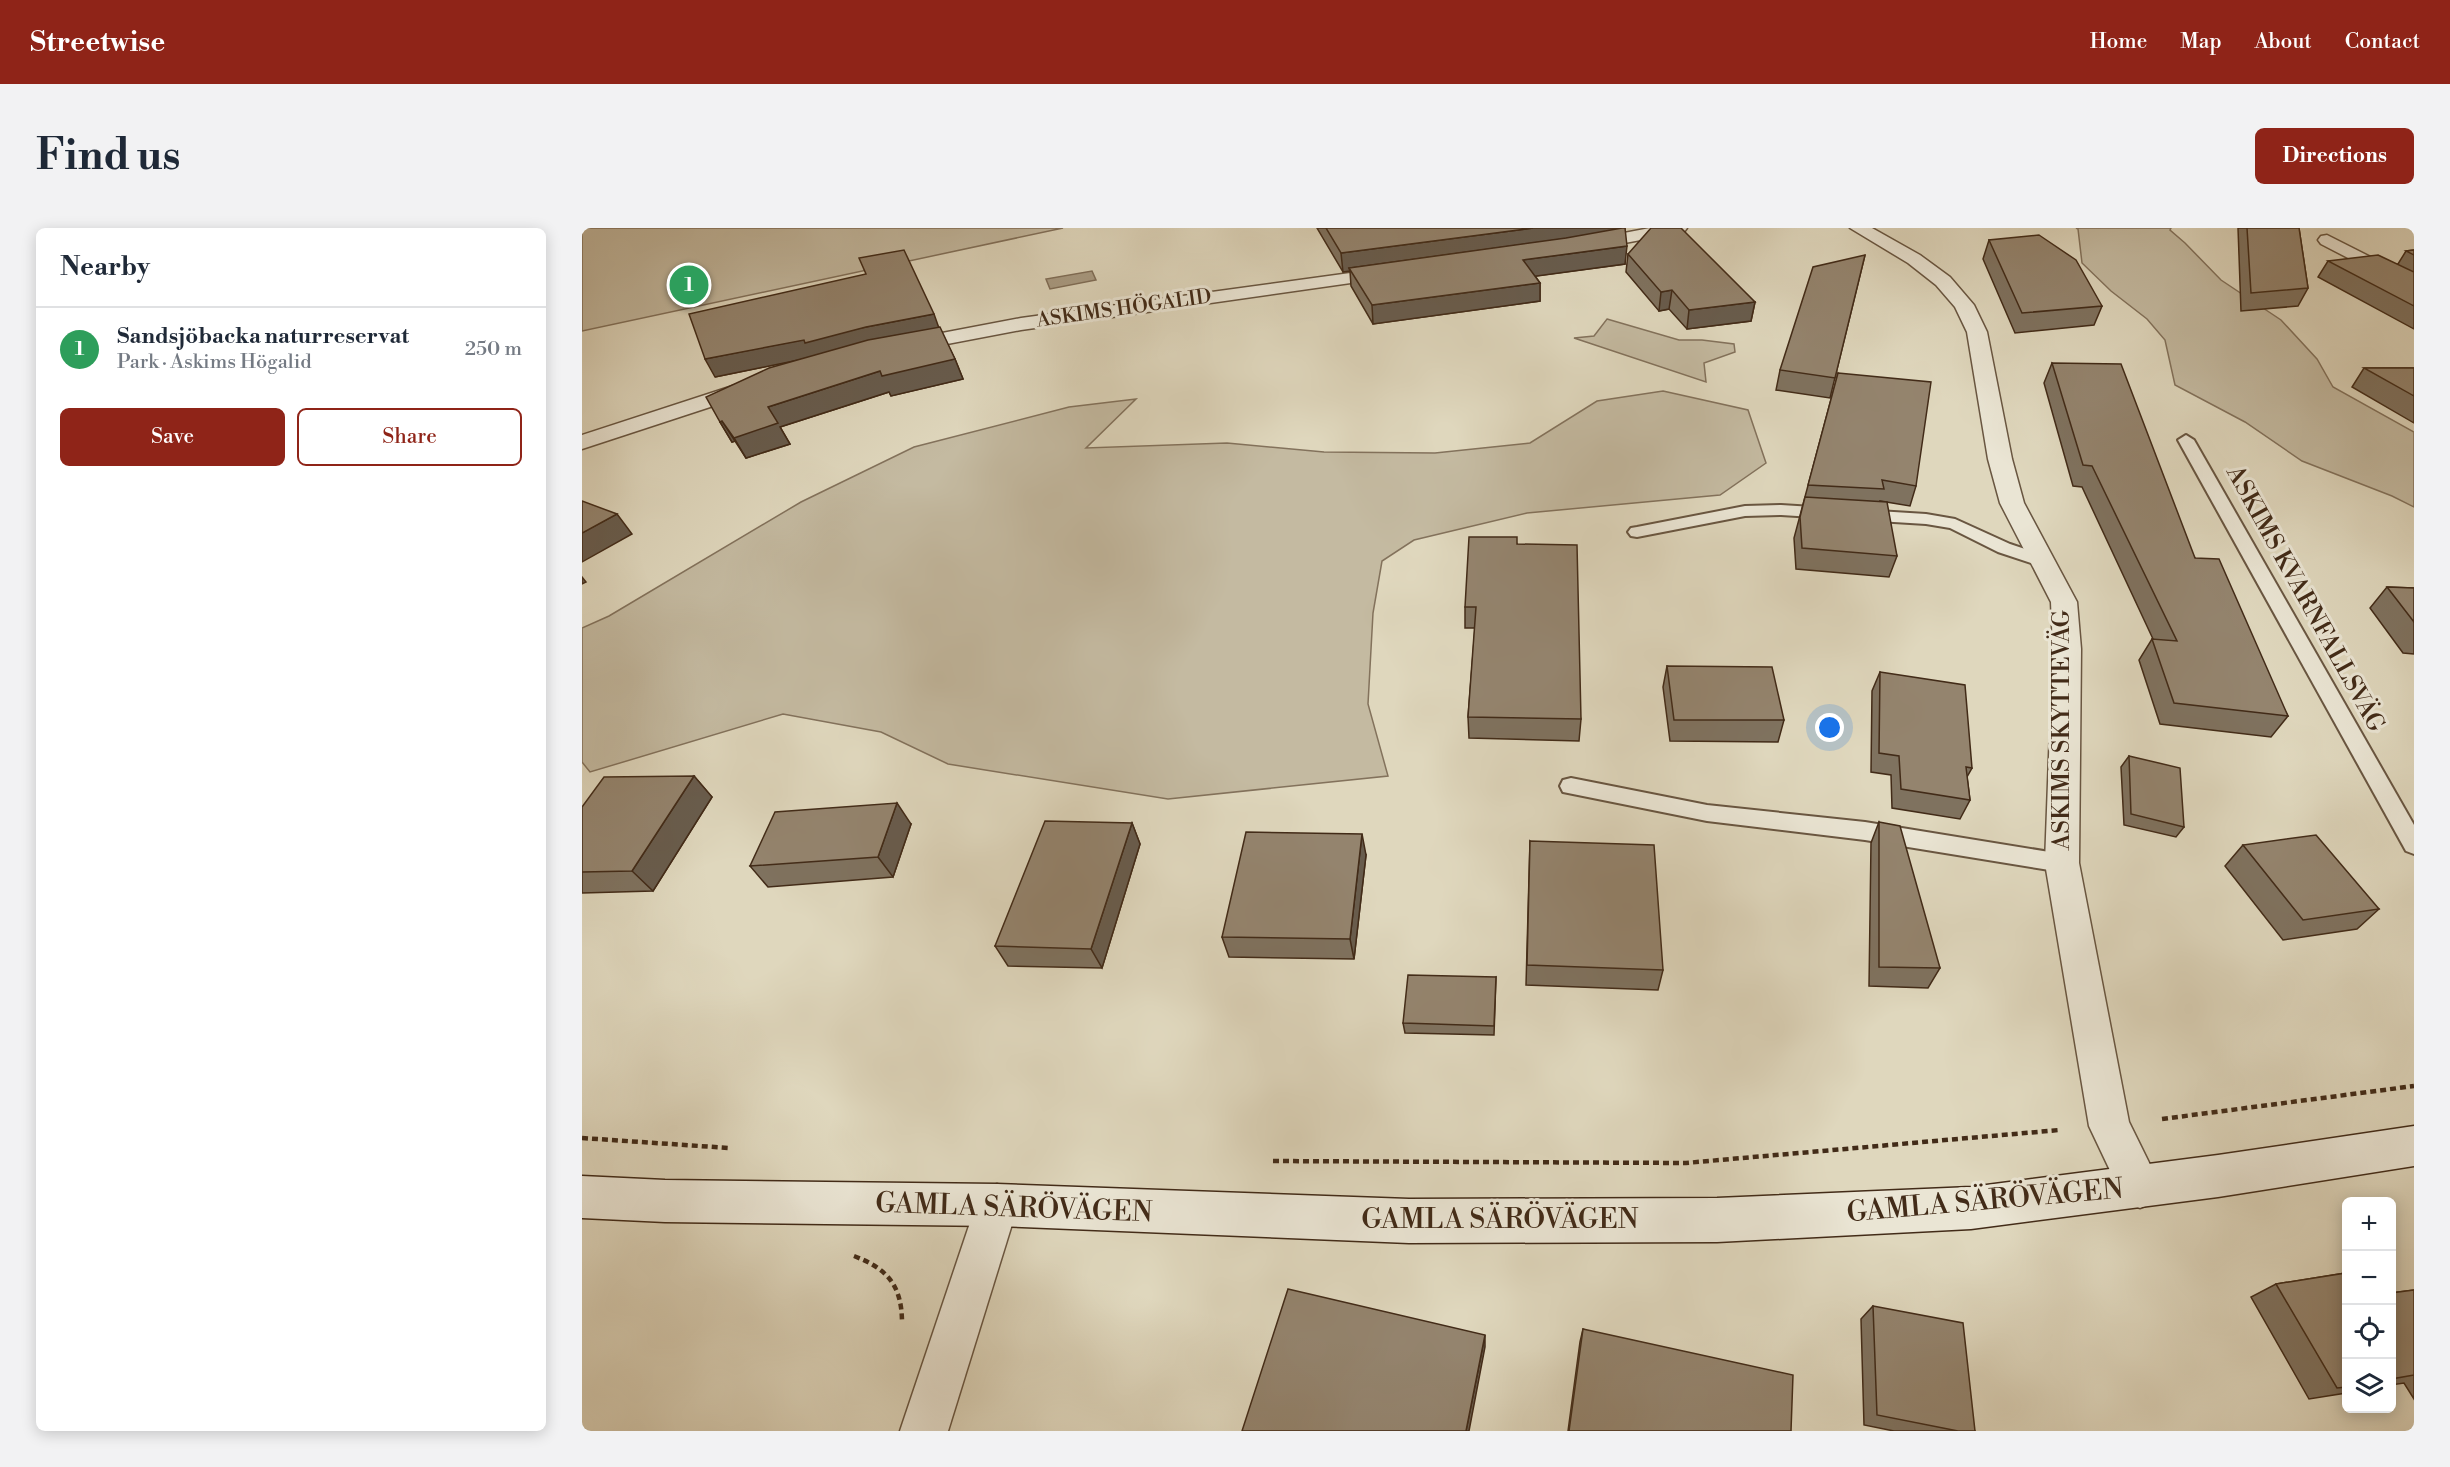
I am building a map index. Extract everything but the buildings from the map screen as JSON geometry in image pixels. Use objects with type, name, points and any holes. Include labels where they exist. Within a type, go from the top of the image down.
[{"type":"street","points":[[1565,249],[1678,228]]},
{"type":"street","name":"ASKIMS SKYTTEVÄG","points":[[1859,228],[1914,259],[1943,281],[1964,305],[1977,332],[2000,459],[2012,503],[2064,602],[2067,649],[2062,863],[2109,1126],[2140,1186]]},
{"type":"street","points":[[2327,240],[2414,286]]},
{"type":"street","name":"ASKIMS HÖGALID","points":[[885,350],[1021,324],[1408,270]]},
{"type":"street","points":[[582,442],[765,382]]},
{"type":"street","name":"GAMLA SÄRÖVÄGEN","points":[[582,1197],[665,1201],[997,1205],[1409,1221],[1716,1220],[1971,1208],[2414,1146]]},
{"type":"street","points":[[924,1431],[997,1205]]},
{"type":"lane","name":"ASKIMS KVARNFALLSVÄG","points":[[2186,440],[2414,845]]},
{"type":"lane","points":[[1637,532],[1745,511],[1780,510],[1926,519],[1955,524],[2004,548],[2043,561]]},
{"type":"lane","points":[[1571,786],[1707,813],[1865,831],[2062,863]]},
{"type":"path","points":[[1270,1161],[1686,1163],[2109,1126],[2414,1086]]},
{"type":"path","points":[[582,1138],[738,1148]]},
{"type":"path","points":[[844,1255],[873,1263],[899,1290],[902,1320],[900,1331]]},
{"type":"shaded area","points":[[582,228],[1063,228],[582,331]]},
{"type":"shaded area","points":[[2076,228],[2171,228],[2170,230],[2221,280],[2281,320],[2317,359],[2333,387],[2414,432],[2414,507],[2392,496],[2302,461],[2245,422],[2175,385],[2165,340],[2147,319],[2111,291],[2082,263],[2078,229]]},
{"type":"shaded area","points":[[1092,271],[1096,280],[1050,289],[1046,279]]},
{"type":"shaded area","points":[[1607,319],[1679,340],[1734,344],[1735,352],[1704,363],[1706,382],[1574,338],[1594,336]]},
{"type":"shaded area","points":[[1663,391],[1748,410],[1766,463],[1720,495],[1527,513],[1414,540],[1382,561],[1373,613],[1368,704],[1388,776],[1168,799],[948,764],[881,732],[783,714],[590,772],[582,762],[582,628],[609,616],[801,502],[914,447],[1069,407],[1136,399],[1086,448],[1227,443],[1324,452],[1435,453],[1530,443],[1597,401]]},
{"type":"place","name":"Sandsjöbacka naturreservat","points":[[689,285]]}]
